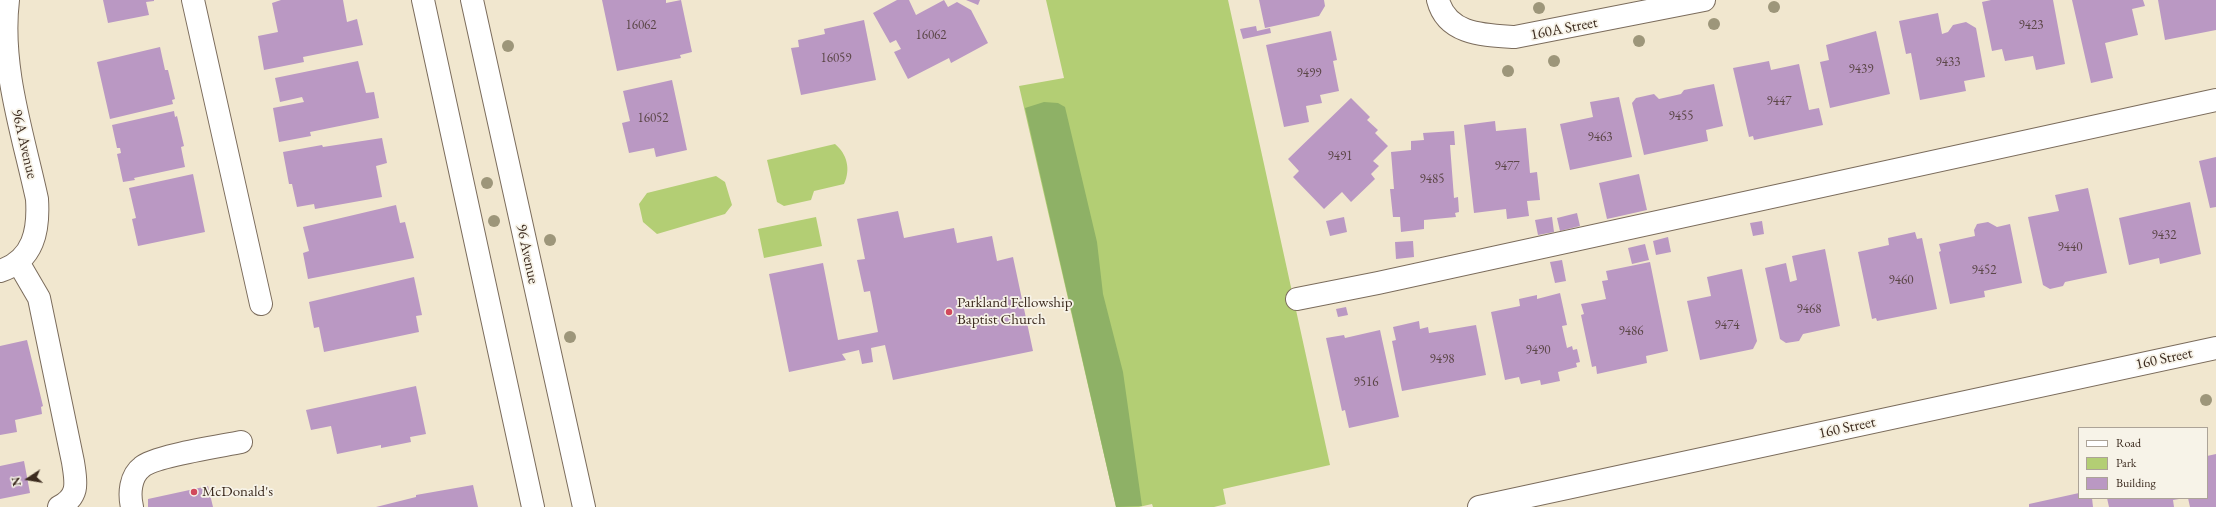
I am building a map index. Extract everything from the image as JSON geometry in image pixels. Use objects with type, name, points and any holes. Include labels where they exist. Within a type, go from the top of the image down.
[{"type":"main road","name":"96A Avenue","points":[[8,0],[6,36],[10,82],[37,199],[37,230],[33,240],[9,266]]},
{"type":"main road","points":[[193,0],[261,304]]},
{"type":"main road","points":[[423,0],[533,507]]},
{"type":"main road","name":"96 Avenue","points":[[472,0],[584,507]]},
{"type":"main road","name":"160A Street","points":[[1438,0],[1441,12],[1450,22],[1461,29],[1497,36],[1515,37],[1704,0]]},
{"type":"main road","points":[[1297,298],[1378,283],[2216,100]]},
{"type":"main road","points":[[9,266],[40,303],[73,462],[75,488],[72,497],[60,507]]},
{"type":"main road","name":"160 Street","points":[[1479,507],[2216,348]]},
{"type":"main road","points":[[132,507],[130,491],[132,481],[142,466],[166,458],[241,442]]},
{"type":"green space","points":[[1046,0],[1228,0],[1330,465],[1223,489],[1226,504],[1214,507],[1153,507],[1152,504],[1139,507],[1116,507],[1019,86],[1064,78]]},
{"type":"green space","points":[[1044,102],[1058,103],[1065,107],[1097,242],[1103,294],[1123,372],[1142,506],[1116,507],[1025,108]]},
{"type":"green space","points":[[835,144],[842,152],[847,162],[847,173],[844,184],[814,191],[811,200],[784,206],[777,202],[767,160]]},
{"type":"green space","points":[[716,176],[725,182],[732,205],[725,214],[657,234],[643,222],[639,204],[647,193]]},
{"type":"green space","points":[[816,217],[822,246],[764,258],[758,229]]},
{"type":"building","points":[[103,0],[154,1],[146,2],[149,15],[108,23]]},
{"type":"building","points":[[281,0],[343,0],[347,22],[357,19],[363,45],[303,57],[304,62],[264,70],[258,36],[278,32],[272,3]]},
{"type":"building","points":[[602,0],[666,0],[666,3],[681,0],[692,52],[680,55],[681,58],[617,71]]},
{"type":"building","points":[[897,0],[909,0],[916,15],[944,0],[948,7],[957,2],[971,10],[988,43],[951,63],[949,58],[908,79],[894,52],[901,49],[896,40],[890,43],[873,13]]},
{"type":"building","points":[[966,0],[980,0],[978,5]]},
{"type":"building","points":[[1259,0],[1324,0],[1325,6],[1319,16],[1265,28]]},
{"type":"building","points":[[1991,0],[2053,0],[2065,64],[2036,70],[2033,56],[2005,61],[2002,49],[1992,51],[1982,2]]},
{"type":"building","points":[[2072,0],[2143,0],[2145,6],[2132,9],[2138,35],[2105,43],[2113,78],[2091,83]]},
{"type":"building","points":[[2158,0],[2216,0],[2216,30],[2165,40]]},
{"type":"building","points":[[1938,13],[1942,34],[1948,32],[1953,25],[1966,22],[1976,28],[1985,77],[1964,81],[1966,91],[1920,100],[1911,53],[1906,54],[1899,21]]},
{"type":"building","points":[[864,20],[876,80],[801,95],[791,48],[799,47],[798,40],[825,34],[824,29]]},
{"type":"building","points":[[1256,26],[1257,31],[1270,28],[1271,33],[1243,39],[1240,29]]},
{"type":"building","points":[[1331,31],[1337,60],[1333,61],[1339,91],[1320,95],[1322,103],[1306,106],[1309,122],[1284,127],[1266,45]]},
{"type":"building","points":[[1876,31],[1890,94],[1830,108],[1820,62],[1829,60],[1826,45]]},
{"type":"building","points":[[160,47],[165,70],[168,70],[175,99],[172,100],[173,104],[110,119],[97,62]]},
{"type":"building","points":[[358,61],[366,93],[374,92],[379,118],[310,132],[311,136],[279,142],[273,108],[304,102],[302,97],[280,102],[275,78]]},
{"type":"building","points":[[1769,61],[1771,70],[1799,64],[1809,110],[1819,108],[1823,125],[1754,140],[1753,136],[1749,137],[1733,68]]},
{"type":"building","points":[[672,80],[687,150],[656,157],[654,148],[629,153],[622,123],[630,121],[623,91]]},
{"type":"building","points":[[1714,84],[1723,126],[1706,130],[1708,141],[1644,155],[1632,103],[1636,98],[1654,94],[1659,99],[1681,94],[1684,90]]},
{"type":"building","points":[[1619,97],[1632,157],[1570,170],[1560,124],[1593,117],[1590,102]]},
{"type":"building","points":[[1351,98],[1370,117],[1367,120],[1378,130],[1375,133],[1388,146],[1373,161],[1379,166],[1371,174],[1375,179],[1351,202],[1342,192],[1324,209],[1293,177],[1299,171],[1288,159]]},
{"type":"building","points":[[174,111],[175,117],[177,116],[184,146],[181,147],[185,167],[134,178],[135,180],[123,182],[117,154],[121,153],[120,148],[117,148],[112,125]]},
{"type":"building","points":[[1495,121],[1496,131],[1526,128],[1530,173],[1537,172],[1540,200],[1527,201],[1529,216],[1507,219],[1506,209],[1474,213],[1464,125]]},
{"type":"building","points":[[1454,131],[1455,145],[1450,145],[1454,198],[1458,197],[1459,212],[1455,213],[1456,217],[1424,220],[1424,229],[1401,232],[1400,217],[1393,217],[1390,189],[1394,189],[1391,152],[1411,150],[1411,141],[1424,140],[1423,133]]},
{"type":"building","points":[[382,138],[387,163],[376,166],[382,197],[315,209],[314,204],[297,207],[292,184],[289,184],[283,152],[322,145],[323,147]]},
{"type":"building","points":[[2216,157],[2216,207],[2210,208],[2199,161]]},
{"type":"building","points":[[193,174],[205,232],[138,246],[132,219],[136,218],[129,188]]},
{"type":"building","points":[[1639,174],[1647,210],[1607,219],[1599,183]]},
{"type":"building","points":[[2088,188],[2107,273],[2065,282],[2063,286],[2050,289],[2043,285],[2028,217],[2059,211],[2055,195]]},
{"type":"building","points":[[2190,202],[2201,254],[2160,264],[2159,258],[2129,265],[2119,218]]},
{"type":"building","points":[[396,205],[400,223],[405,222],[414,258],[308,279],[303,253],[309,251],[303,227]]},
{"type":"building","name":"Parkland Fellowship Baptist Church","points":[[898,211],[904,238],[954,228],[957,243],[992,236],[997,261],[1013,257],[1033,351],[893,380],[885,345],[871,348],[873,362],[862,364],[859,350],[842,354],[846,360],[789,372],[769,274],[823,263],[838,340],[878,332],[870,291],[864,292],[857,260],[865,259],[857,219]]},
{"type":"building","points":[[1577,213],[1580,226],[1560,231],[1557,218]]},
{"type":"building","points":[[1344,217],[1347,232],[1330,236],[1326,221]]},
{"type":"building","points":[[1552,217],[1554,232],[1538,235],[1535,220]]},
{"type":"building","points":[[1762,221],[1764,234],[1753,236],[1750,223]]},
{"type":"building","points":[[1988,222],[1997,227],[2010,224],[2022,283],[1984,291],[1985,297],[1950,304],[1939,252],[1941,251],[1939,244],[1975,236],[1974,230],[1977,224]]},
{"type":"building","points":[[1915,232],[1917,239],[1922,238],[1937,309],[1877,321],[1876,318],[1872,319],[1858,252],[1889,245],[1888,238]]},
{"type":"building","points":[[1668,237],[1671,252],[1656,255],[1653,241]]},
{"type":"building","points":[[1413,241],[1414,257],[1396,259],[1395,242]]},
{"type":"building","points":[[1645,244],[1649,260],[1632,264],[1628,248]]},
{"type":"building","points":[[1825,249],[1840,326],[1803,334],[1799,341],[1786,343],[1780,339],[1765,268],[1786,263],[1790,282],[1797,280],[1792,256]]},
{"type":"building","points":[[1562,260],[1566,281],[1555,283],[1550,262]]},
{"type":"building","points":[[1650,262],[1668,351],[1646,356],[1647,363],[1597,374],[1596,366],[1592,367],[1581,315],[1584,314],[1581,304],[1606,299],[1602,281],[1608,280],[1606,271]]},
{"type":"building","points":[[1742,269],[1757,341],[1753,349],[1700,360],[1687,301],[1711,296],[1707,277]]},
{"type":"building","points":[[414,277],[422,315],[416,316],[419,332],[324,352],[319,327],[314,328],[309,302]]},
{"type":"building","points":[[1560,293],[1567,325],[1562,326],[1567,348],[1572,346],[1573,350],[1577,349],[1580,362],[1576,363],[1577,367],[1558,372],[1560,381],[1541,385],[1540,380],[1521,384],[1519,377],[1505,380],[1491,312],[1520,306],[1519,299],[1537,295],[1537,299]]},
{"type":"building","points":[[1346,307],[1348,315],[1338,317],[1336,309]]},
{"type":"building","points":[[1419,321],[1420,329],[1428,327],[1429,333],[1476,325],[1486,375],[1402,391],[1392,341],[1396,340],[1393,327]]},
{"type":"building","points":[[1380,330],[1399,417],[1349,428],[1345,410],[1342,411],[1326,338],[1344,335],[1345,338]]},
{"type":"building","points":[[27,340],[43,406],[41,407],[42,414],[15,420],[17,432],[0,435],[0,346]]},
{"type":"building","points":[[416,386],[426,434],[410,437],[411,442],[381,448],[381,445],[337,454],[331,426],[311,430],[306,410]]},
{"type":"building","points":[[2216,454],[2216,507],[2190,507],[2188,499],[2208,499],[2208,456]]},
{"type":"building","points":[[24,461],[30,493],[0,499],[0,466]]},
{"type":"building","points":[[473,485],[478,507],[376,507],[416,497],[416,495]]},
{"type":"building","name":"McDonald's","points":[[208,486],[213,507],[148,507],[148,499]]},
{"type":"building","points":[[2078,493],[2078,499],[2092,499],[2093,507],[2029,507],[2029,504]]},
{"type":"building","points":[[2107,499],[2179,499],[2173,500],[2174,507],[2109,507]]},
{"type":"place","name":"Parkland Fellowship Baptist Church","points":[[949,312]]},
{"type":"place","name":"McDonald's","points":[[194,492]]}]
